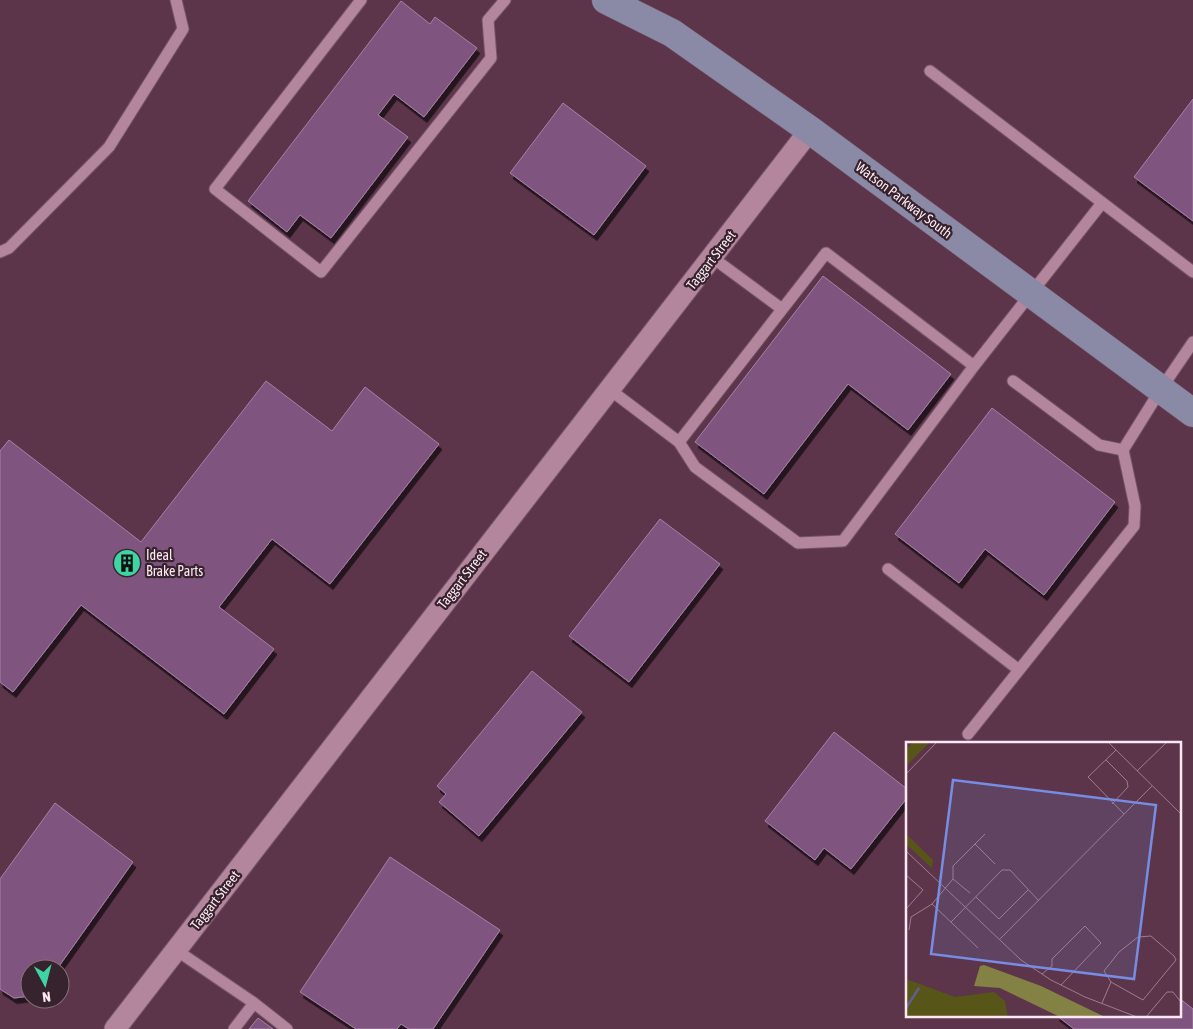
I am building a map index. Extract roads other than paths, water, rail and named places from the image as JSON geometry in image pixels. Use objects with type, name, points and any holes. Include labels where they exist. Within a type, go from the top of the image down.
[{"type":"main road","name":"Watson Parkway South","points":[[606,0],[672,34],[810,130],[1193,413]]},
{"type":"street","name":"Taggart Street","points":[[115,1029],[810,130]]},
{"type":"lane","points":[[0,252],[9,248],[109,147],[183,29],[176,0]]},
{"type":"lane","points":[[361,0],[215,189],[321,272],[491,58],[488,20],[505,0]]},
{"type":"lane","points":[[930,71],[1193,272]]},
{"type":"lane","points":[[610,388],[679,442],[695,467],[798,543],[843,541],[974,366],[1102,203]]},
{"type":"lane","points":[[679,442],[826,253],[974,366]]},
{"type":"lane","points":[[712,258],[782,309]]},
{"type":"lane","points":[[968,734],[1134,526],[1135,506],[1124,450],[1161,389],[1193,342]]},
{"type":"lane","points":[[1013,381],[1099,445],[1124,450]]},
{"type":"lane","points":[[888,569],[1019,670]]},
{"type":"lane","points":[[176,950],[254,1003],[288,1029]]},
{"type":"lane","points":[[234,1029],[254,1003]]},
{"type":"place","name":"Ideal Brake Parts","points":[[127,563]]}]
